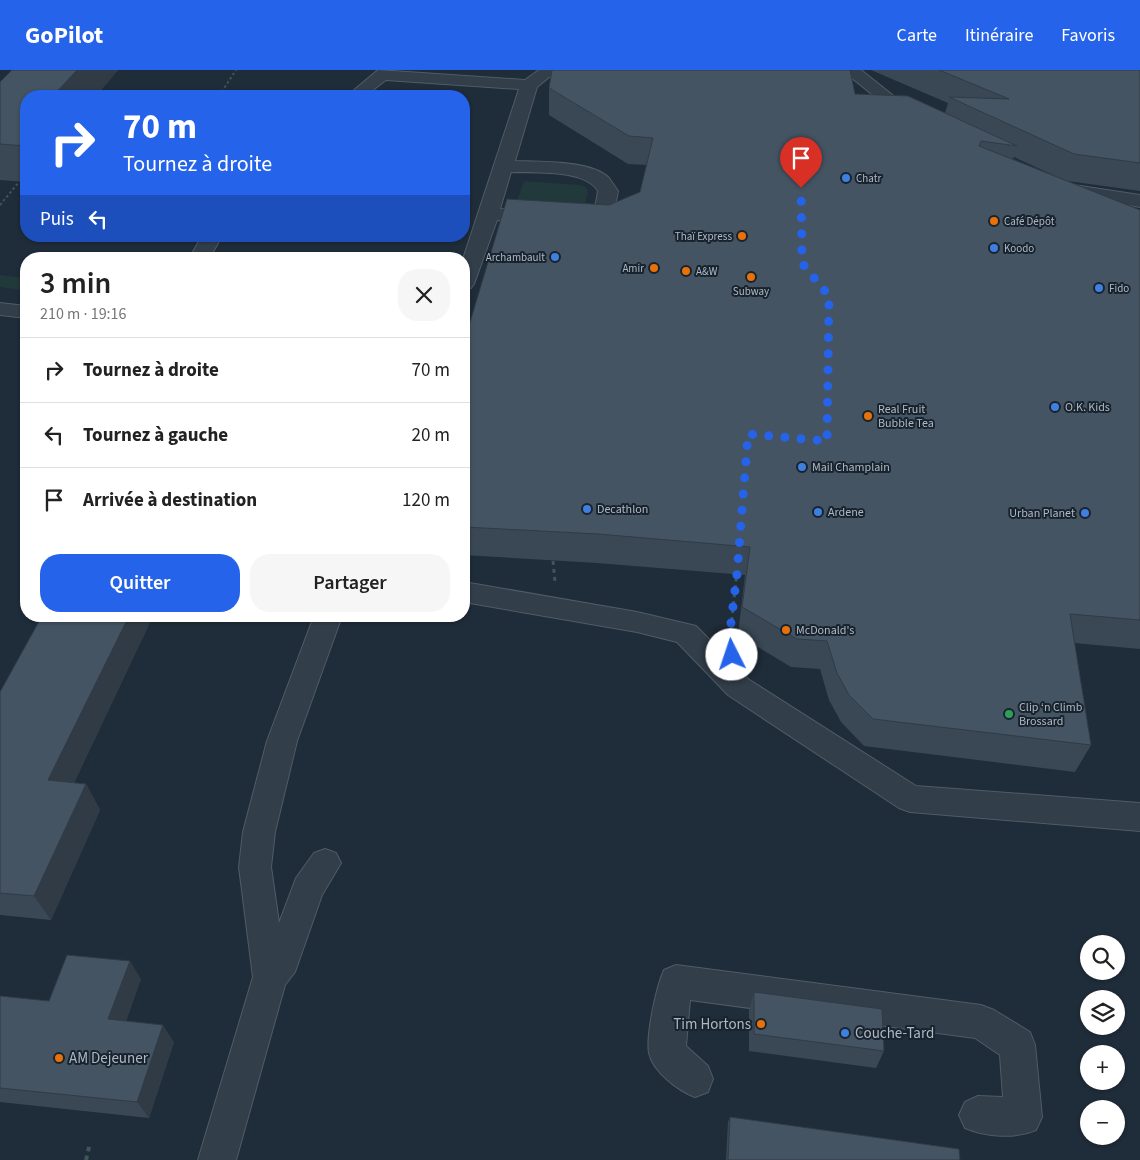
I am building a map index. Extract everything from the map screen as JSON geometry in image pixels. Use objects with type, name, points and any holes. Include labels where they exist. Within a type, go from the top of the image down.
[{"type":"lane","points":[[470,267],[489,214],[529,85],[550,70]]},
{"type":"lane","points":[[850,70],[910,117],[928,125]]},
{"type":"lane","points":[[363,90],[386,72],[529,85]]},
{"type":"lane","points":[[489,214],[582,218],[598,214],[606,203],[608,191],[601,181],[594,176],[565,170],[504,166]]},
{"type":"lane","points":[[1048,182],[1064,190],[1140,201]]},
{"type":"lane","points":[[0,310],[20,312]]},
{"type":"lane","points":[[470,593],[637,622],[686,634],[738,687],[910,799],[1140,817]]},
{"type":"lane","points":[[217,1160],[270,977],[255,868],[259,832],[282,742],[326,622]]},
{"type":"lane","points":[[270,977],[283,962],[308,889],[325,863]]},
{"type":"lane","points":[[695,1079],[667,1053],[670,1013],[676,982],[872,1006],[982,1022],[1017,1045],[1023,1117],[978,1115]]},
{"type":"path","points":[[222,90],[236,70]]},
{"type":"path","points":[[0,205],[19,182]]},
{"type":"path","points":[[553,561],[556,582]]},
{"type":"path","points":[[738,565],[729,639],[738,687]]},
{"type":"path","points":[[86,1160],[90,1143]]},
{"type":"green space","points":[[524,181],[586,187],[588,192],[584,208],[516,204]]},
{"type":"green space","points":[[0,275],[20,277],[20,290],[0,287]]},
{"type":"building","points":[[12,70],[77,70],[59,90],[20,90],[20,146],[0,144],[0,82]]},
{"type":"building","name":"Mail Champlain","points":[[552,70],[850,70],[855,94],[908,96],[1017,146],[981,141],[979,146],[1140,210],[1140,620],[1070,614],[1091,745],[873,719],[849,695],[837,673],[827,641],[797,639],[742,607],[750,547],[598,534],[470,527],[470,322],[507,199],[609,205],[640,192],[653,138],[629,136],[549,88]]},
{"type":"building","points":[[939,70],[1140,70],[1140,163],[1074,154],[949,97],[1009,99]]},
{"type":"building","points":[[39,622],[126,622],[48,780],[86,784],[34,896],[0,893],[0,692]]},
{"type":"building","points":[[67,955],[130,961],[108,1019],[163,1025],[137,1102],[0,1088],[0,996],[49,1001]]},
{"type":"building","points":[[754,992],[882,1009],[884,1051],[754,1034]]},
{"type":"building","points":[[730,1117],[959,1149],[960,1160],[728,1160]]},
{"type":"place","name":"Chatr","points":[[846,178]]},
{"type":"place","name":"Café Dépôt","points":[[994,221]]},
{"type":"place","name":"Thaï Express","points":[[742,236]]},
{"type":"place","name":"Koodo","points":[[994,248]]},
{"type":"place","name":"Archambault","points":[[555,257]]},
{"type":"place","name":"Amir","points":[[654,268]]},
{"type":"place","name":"A&W","points":[[686,271]]},
{"type":"place","name":"Subway","points":[[751,277]]},
{"type":"place","name":"Fido","points":[[1099,288]]},
{"type":"place","name":"O.K. Kids","points":[[1055,407]]},
{"type":"place","name":"Real Fruit Bubble Tea","points":[[868,416]]},
{"type":"place","name":"Mail Champlain","points":[[802,467]]},
{"type":"place","name":"Decathlon","points":[[587,509]]},
{"type":"place","name":"Ardene","points":[[818,512]]},
{"type":"place","name":"Urban Planet","points":[[1085,513]]},
{"type":"place","name":"McDonald's","points":[[786,630]]},
{"type":"place","name":"Clip ‘n Climb Brossard","points":[[1009,714]]},
{"type":"place","name":"Tim Hortons","points":[[761,1024]]},
{"type":"place","name":"Couche-Tard","points":[[845,1033]]},
{"type":"place","name":"AM Dejeuner","points":[[59,1058]]},
{"type":"route","points":[[732,655],[729,639],[737,574],[748,434],[827,441],[829,296],[802,263],[801,188]]}]
